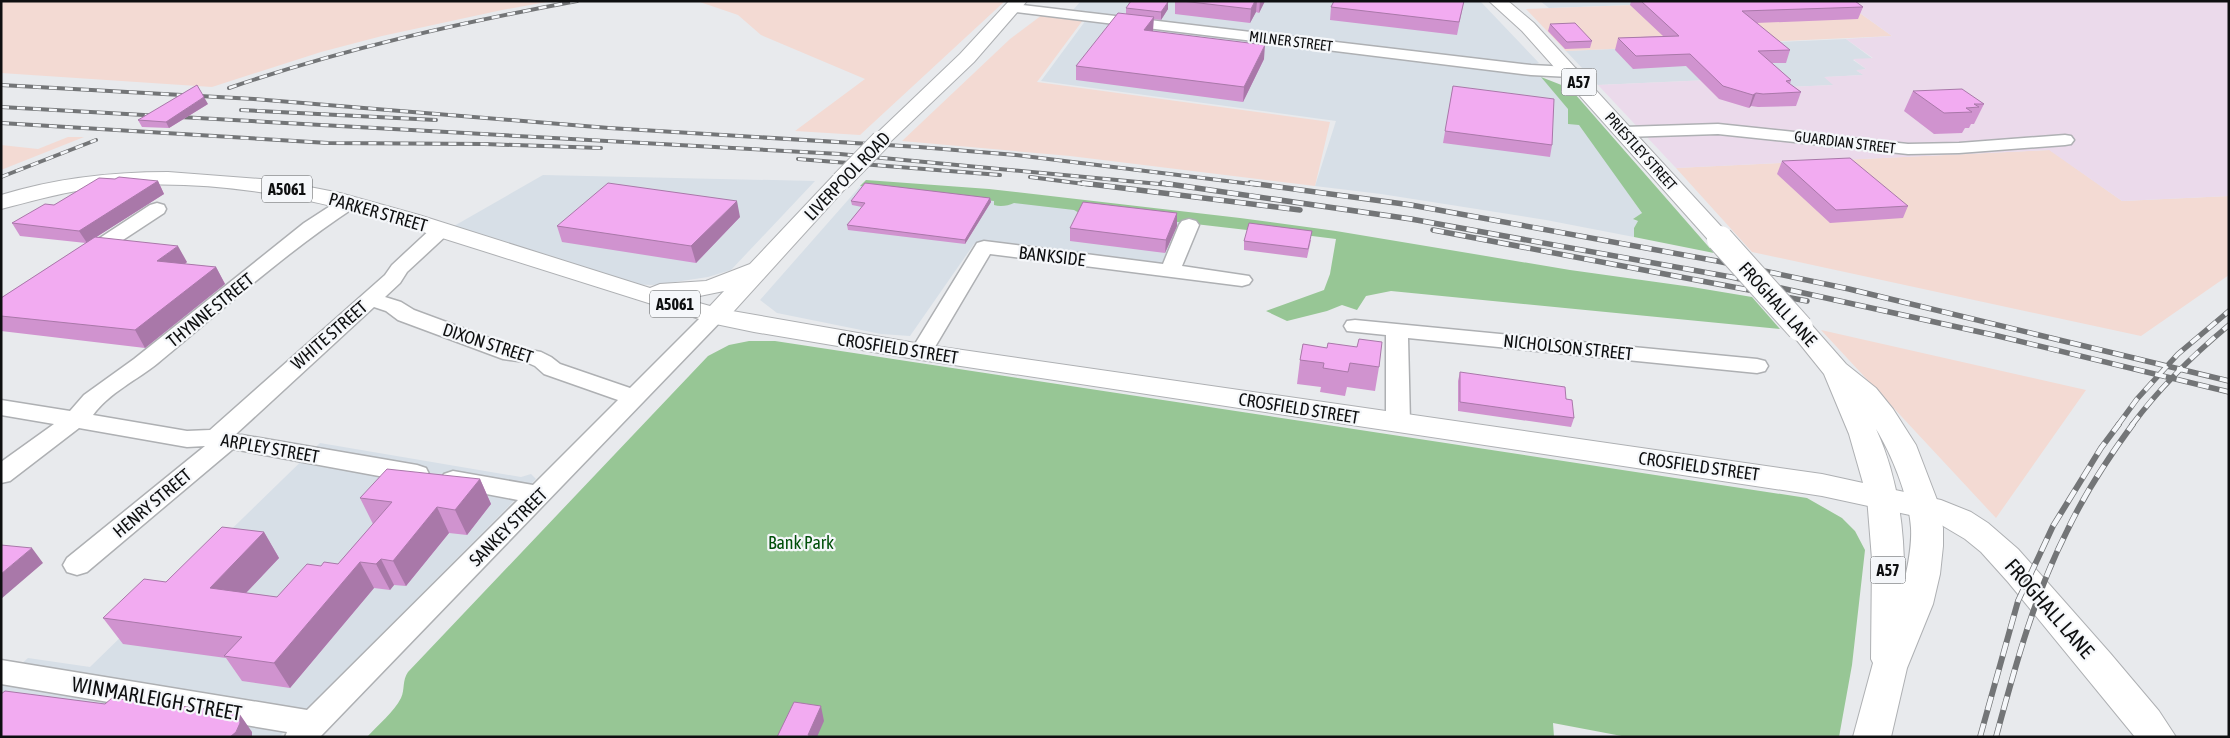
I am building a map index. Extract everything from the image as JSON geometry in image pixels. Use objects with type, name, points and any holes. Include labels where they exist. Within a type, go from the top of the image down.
[{"type":"main road","name":"PRIESTLEY STREET","points":[[1497,1],[1528,27],[1720,239]]},
{"type":"main road","name":"LIVERPOOL ROAD","points":[[715,316],[841,181],[983,40],[990,22],[1013,4]]},
{"type":"main road","name":"PARKER STREET","points":[[1,202],[78,182],[152,177],[265,186],[348,202],[715,316]]},
{"type":"main road","name":"FROGHALL LANE","points":[[1720,239],[1836,370],[1866,394],[1896,435],[1923,506]]},
{"type":"main road","points":[[636,290],[688,292],[723,285],[739,278],[771,256]]},
{"type":"main road","name":"CROSFIELD STREET","points":[[715,316],[921,352],[1755,474],[1883,496]]},
{"type":"main road","name":"FROGHALL LANE","points":[[1836,370],[1864,434],[1883,496],[1957,517],[1977,530],[1997,548],[2131,702],[2158,737]]},
{"type":"main road","name":"A57","points":[[1883,496],[1888,554],[1886,600],[1889,668]]},
{"type":"main road","name":"A57","points":[[1872,737],[1889,668],[1916,604],[1927,546],[1923,506]]},
{"type":"street","name":"MILNER STREET","points":[[1013,4],[1531,70],[1570,72]]},
{"type":"street","name":"GUARDIAN STREET","points":[[1624,132],[1718,129],[1908,149],[1959,148],[2065,140]]},
{"type":"street","name":"THYNNE STREET","points":[[1,475],[82,414],[92,400],[142,364],[311,227],[348,202]]},
{"type":"street","points":[[73,264],[157,209]]},
{"type":"street","points":[[1170,271],[1189,225]]},
{"type":"street","name":"WHITE STREET","points":[[222,440],[274,384],[369,300],[441,230]]},
{"type":"street","name":"BANKSIDE","points":[[921,352],[984,247],[1242,280]]},
{"type":"street","name":"DIXON STREET","points":[[369,300],[385,303],[400,309],[406,315],[511,354],[523,354],[547,363],[552,369],[635,398]]},
{"type":"street","name":"SANKEY STREET","points":[[306,730],[715,316]]},
{"type":"street","name":"NICHOLSON STREET","points":[[1355,326],[1743,359]]},
{"type":"street","points":[[1397,330],[1398,423]]},
{"type":"street","name":"ARPLEY STREET","points":[[1,407],[187,439],[222,440],[539,495]]},
{"type":"street","name":"HENRY STREET","points":[[77,565],[222,440]]},
{"type":"street","name":"WINMARLEIGH STREET","points":[[1,672],[87,686],[306,730]]},
{"type":"shaded area","points":[[1,1],[552,1],[382,36],[321,52],[212,87],[1,73]]},
{"type":"shaded area","points":[[697,1],[1005,1],[860,135],[795,131],[865,79],[761,35],[738,15]]},
{"type":"shaded area","points":[[1081,1],[1121,1],[1164,6],[1168,1],[1480,1],[1539,63],[1530,65],[1073,10]]},
{"type":"shaded area","points":[[1540,1],[1741,1],[1549,8]]},
{"type":"shaded area","points":[[1741,1],[1843,1],[1892,36],[1566,51],[1526,9]]},
{"type":"shaded area","points":[[1843,1],[2229,1],[2229,196],[2122,201],[2049,150],[1676,168],[1598,85],[1776,77],[1788,87],[1833,85],[1824,77],[1863,75],[1856,70],[1866,69],[1853,59],[1873,58],[1846,39],[1892,36]]},
{"type":"shaded area","points":[[1042,15],[1083,20],[1037,82],[1330,122],[1315,186],[1070,156],[902,141],[1010,39]]},
{"type":"shaded area","points":[[1086,20],[1539,74],[1569,109],[1642,213],[1634,220],[1638,221],[1634,228],[1634,237],[1546,220],[1381,194],[1315,186],[1336,121],[1041,81]]},
{"type":"shaded area","points":[[1846,39],[1873,59],[1853,60],[1866,69],[1857,71],[1864,75],[1825,77],[1834,85],[1788,87],[1776,77],[1598,85],[1566,51]]},
{"type":"shaded area","points":[[68,137],[84,137],[1,170],[1,145],[38,149]]},
{"type":"shaded area","points":[[2050,150],[2122,201],[2229,196],[2229,275],[2141,336],[1752,252],[1676,168]]},
{"type":"shaded area","points":[[543,175],[815,181],[731,270],[708,277],[655,285],[614,284],[447,230]]},
{"type":"shaded area","points":[[863,183],[1184,219],[1163,272],[974,244],[910,336],[881,334],[777,313],[760,300]]},
{"type":"shaded area","points":[[1821,330],[2086,390],[1996,518]]},
{"type":"shaded area","points":[[320,443],[521,477],[531,474],[536,479],[279,737],[1,737],[1,682],[28,658],[90,667]]},
{"type":"green space","points":[[1541,77],[1564,86],[1575,94],[1714,253],[1634,237],[1634,228],[1638,221],[1633,219],[1642,213],[1579,125],[1568,124],[1568,109]]},
{"type":"green space","points":[[866,180],[989,189],[1240,218],[1336,231],[1570,270],[1692,287],[1752,297],[1780,329],[1391,291],[1366,296],[1357,310],[1342,305],[1327,311],[1287,321],[1266,311],[1324,290],[1330,274],[1336,239],[1249,228],[1247,230],[1081,214],[1074,210],[1014,203],[999,206],[994,205],[994,201],[860,186]]},
{"type":"green space","name":"Bank Park","points":[[749,341],[775,341],[1807,498],[1842,518],[1855,531],[1865,550],[1852,665],[1839,737],[1627,737],[1553,723],[1554,737],[367,737],[398,703],[408,672],[708,356],[729,345]]},
{"type":"building","points":[[1131,1],[1168,2],[1161,12],[1126,8]]},
{"type":"building","points":[[1182,1],[1255,1],[1251,9]]},
{"type":"building","points":[[1334,1],[1464,1],[1459,22],[1331,7]]},
{"type":"building","points":[[1641,1],[1855,1],[1863,7],[1742,11],[1790,50],[1758,51],[1791,80],[1786,81],[1801,92],[1756,93],[1753,95],[1723,86],[1690,54],[1636,56],[1618,38],[1679,36]]},
{"type":"building","points":[[1118,13],[1154,17],[1144,30],[1265,45],[1244,87],[1076,66]]},
{"type":"building","points":[[1575,23],[1592,41],[1567,42],[1550,24]]},
{"type":"building","points":[[197,85],[204,97],[166,122],[138,120]]},
{"type":"building","points":[[1453,86],[1554,99],[1552,145],[1445,131]]},
{"type":"building","points":[[1962,89],[1984,104],[1974,104],[1979,107],[1966,108],[1972,112],[1944,113],[1913,91]]},
{"type":"building","points":[[1850,158],[1908,206],[1836,210],[1782,161]]},
{"type":"building","points":[[119,177],[158,181],[79,231],[12,223],[45,204],[54,205],[99,178],[115,179]]},
{"type":"building","points":[[608,183],[737,201],[691,246],[557,226]]},
{"type":"building","points":[[865,183],[990,198],[965,240],[847,225],[865,203],[851,201]]},
{"type":"building","points":[[1083,202],[1177,213],[1166,240],[1070,228]]},
{"type":"building","points":[[1249,223],[1312,231],[1308,249],[1244,241]]},
{"type":"building","points":[[95,237],[178,246],[157,261],[216,267],[135,330],[1,316],[1,298]]},
{"type":"building","points":[[1359,339],[1382,342],[1379,367],[1350,363],[1348,372],[1323,368],[1324,363],[1300,360],[1303,344],[1327,348],[1328,343],[1357,347]]},
{"type":"building","points":[[1460,372],[1565,387],[1566,399],[1572,400],[1574,418],[1460,402]]},
{"type":"building","points":[[387,469],[480,479],[455,510],[437,507],[393,561],[381,559],[376,564],[360,562],[274,663],[224,656],[242,637],[103,618],[144,579],[166,582],[222,527],[264,532],[210,588],[277,597],[307,564],[321,566],[324,562],[338,564],[392,502],[360,498]]},
{"type":"building","points":[[1,545],[32,548],[1,574]]},
{"type":"building","points":[[5,691],[105,704],[112,698],[239,713],[240,723],[236,732],[230,737],[1,737],[1,694]]},
{"type":"building","points":[[794,702],[821,706],[808,735],[816,737],[777,737]]},
{"type":"railway","points":[[229,88],[358,49],[489,18],[577,1]]},
{"type":"railway","points":[[1,85],[254,99],[609,128],[919,147],[1016,155],[1259,185]]},
{"type":"railway","points":[[1,107],[840,154],[1170,185]]},
{"type":"railway","points":[[241,110],[436,120]]},
{"type":"railway","points":[[1,123],[328,143],[484,144],[601,148]]},
{"type":"railway","points":[[1,177],[96,140]]},
{"type":"railway","points":[[798,159],[1000,175]]},
{"type":"railway","points":[[1030,177],[1092,185]]},
{"type":"railway","points":[[1082,183],[1300,210]]},
{"type":"railway","points":[[1162,183],[1411,219],[1731,277],[1998,336],[2159,375]]},
{"type":"railway","points":[[1250,183],[1411,205],[1717,261],[1849,289],[2167,366]]},
{"type":"railway","points":[[1433,230],[1807,301]]},
{"type":"railway","points":[[2167,366],[2178,354],[2229,311]]},
{"type":"railway","points":[[2181,369],[2229,325]]},
{"type":"railway","points":[[2159,375],[2167,366]]},
{"type":"railway","points":[[2167,366],[2181,369]]},
{"type":"railway","points":[[2172,378],[2181,369]]},
{"type":"railway","points":[[2181,369],[2229,381]]},
{"type":"railway","points":[[2118,425],[2137,399],[2159,375]]},
{"type":"railway","points":[[2159,375],[2172,378]]},
{"type":"railway","points":[[2132,425],[2172,378]]},
{"type":"railway","points":[[2172,378],[2229,392]]},
{"type":"railway","points":[[1980,737],[2018,601],[2053,526],[2101,448],[2119,424]]},
{"type":"railway","points":[[1996,737],[2026,632],[2055,556],[2089,489],[2133,424]]}]
